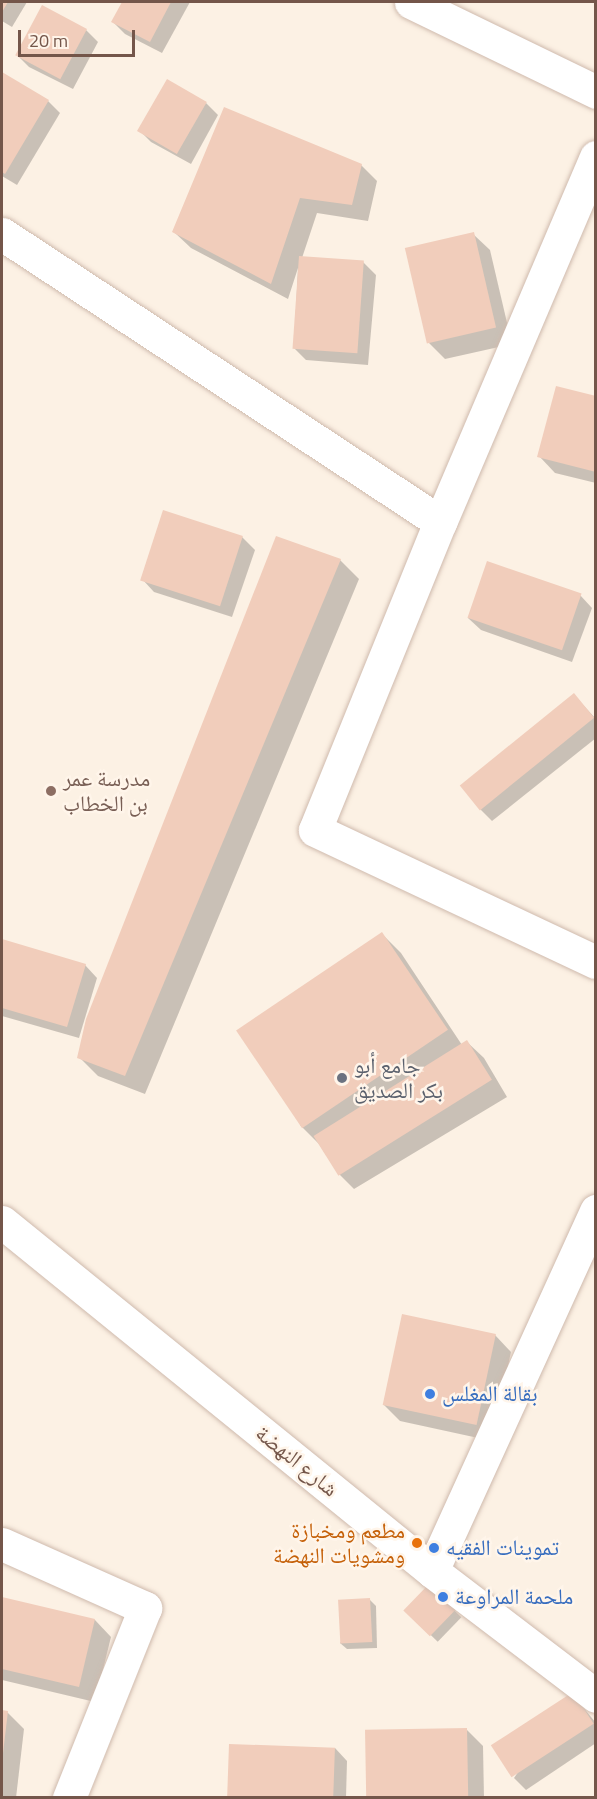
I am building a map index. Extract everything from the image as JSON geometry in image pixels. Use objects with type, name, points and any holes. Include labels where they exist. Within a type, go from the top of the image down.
[{"type":"street","points":[[411,2],[596,92]]},
{"type":"street","points":[[596,157],[440,522],[315,830],[596,962]]},
{"type":"street","points":[[2,234],[440,522]]},
{"type":"street","points":[[432,1571],[596,1211]]},
{"type":"street","name":"شارع النهضة","points":[[2,1221],[432,1571],[596,1696]]},
{"type":"street","points":[[2,1544],[146,1608],[69,1797]]},
{"type":"building","points":[[2,2],[8,2],[2,12]]},
{"type":"building","points":[[122,2],[171,2],[150,42],[111,22]]},
{"type":"building","points":[[42,5],[87,29],[60,79],[15,55]]},
{"type":"building","points":[[2,72],[49,100],[5,174],[2,172]]},
{"type":"building","points":[[167,79],[207,102],[177,154],[137,131]]},
{"type":"building","points":[[224,107],[362,164],[352,205],[300,198],[271,284],[172,232]]},
{"type":"building","points":[[474,232],[496,327],[427,343],[405,248]]},
{"type":"building","points":[[299,256],[364,261],[357,353],[293,349]]},
{"type":"building","points":[[556,386],[596,396],[596,472],[537,457]]},
{"type":"building","points":[[163,510],[243,536],[220,606],[140,580]]},
{"type":"building","points":[[276,536],[341,559],[125,1076],[77,1058],[86,1019]]},
{"type":"building","points":[[487,561],[582,594],[562,650],[467,618]]},
{"type":"building","points":[[574,693],[594,718],[480,810],[460,786]]},
{"type":"building","points":[[382,932],[448,1030],[302,1128],[236,1030]]},
{"type":"building","points":[[2,939],[86,964],[67,1027],[2,1008]]},
{"type":"building","points":[[467,1040],[492,1080],[338,1176],[314,1136]]},
{"type":"building","points":[[402,1314],[496,1334],[477,1425],[383,1405]]},
{"type":"building","points":[[429,1584],[456,1610],[430,1636],[403,1611]]},
{"type":"building","points":[[2,1597],[95,1619],[79,1687],[2,1669]]},
{"type":"building","points":[[370,1598],[372,1642],[340,1644],[338,1600]]},
{"type":"building","points":[[573,1692],[594,1724],[512,1777],[491,1745]]},
{"type":"building","points":[[2,1710],[8,1711],[3,1753],[2,1753]]},
{"type":"building","points":[[467,1728],[468,1798],[366,1798],[365,1730]]},
{"type":"building","points":[[229,1744],[335,1748],[333,1798],[227,1798]]},
{"type":"place","name":"مدرسة عمر بن الخطاب","points":[[51,791]]},
{"type":"place","name":"جامع أبو بكر الصديق","points":[[342,1078]]},
{"type":"place","name":"بقالة المغلس","points":[[430,1394]]},
{"type":"place","name":"مطعم ومخبازة ومشويات النهضة","points":[[417,1543]]},
{"type":"place","name":"تموينات الفقيه","points":[[434,1548]]},
{"type":"place","name":"ملحمة المراوعة","points":[[443,1597]]}]
